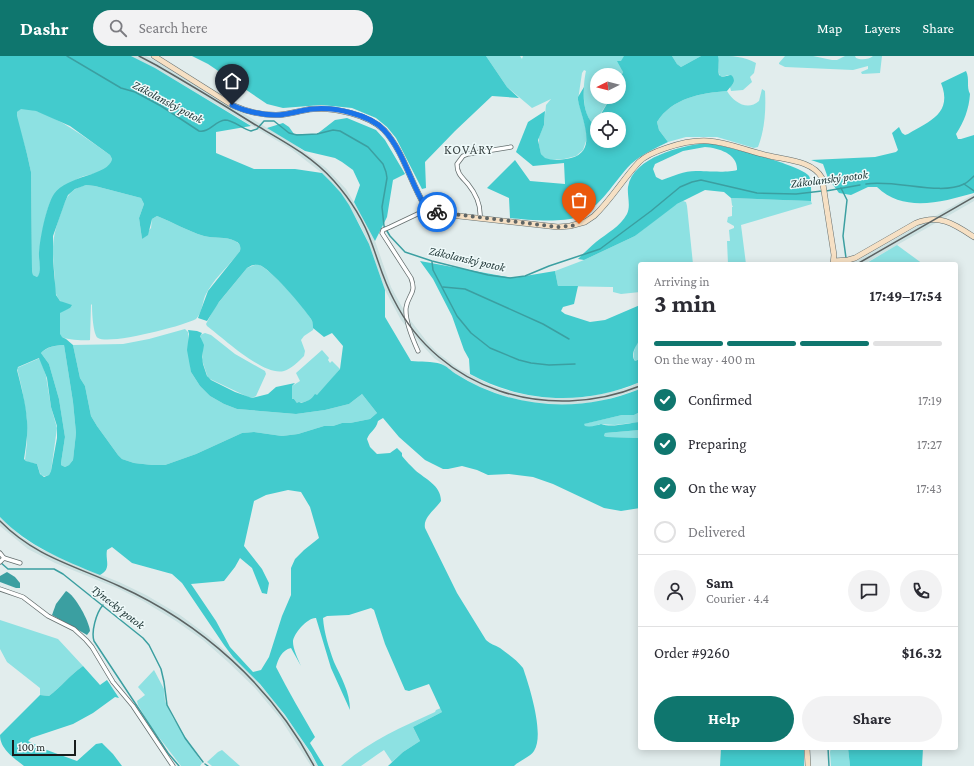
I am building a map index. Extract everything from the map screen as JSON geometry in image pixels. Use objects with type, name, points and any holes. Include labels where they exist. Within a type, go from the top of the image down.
[{"type":"main road","points":[[154,56],[232,105],[241,109],[274,115],[321,109],[354,114],[376,123],[385,131],[392,141],[409,172],[422,201],[428,209],[441,214],[480,217],[558,227],[570,226],[585,222],[598,213],[643,159],[662,149],[686,141],[719,141],[760,154],[810,166],[819,172],[822,178],[834,262]]},
{"type":"main road","points":[[839,262],[856,258],[916,223],[926,220],[932,219],[943,221],[974,237]]},
{"type":"main road","points":[[807,750],[808,766]]},
{"type":"street","points":[[480,217],[478,201],[470,187],[458,173],[457,164],[463,156],[468,154],[511,147]]},
{"type":"street","points":[[418,350],[411,336],[406,310],[414,290],[414,285],[382,233],[384,230],[428,209]]},
{"type":"street","points":[[0,554],[2,560],[20,563]]},
{"type":"street","points":[[0,589],[23,598],[48,616],[74,629],[86,640],[113,682],[137,711],[173,766]]},
{"type":"shaded area","points":[[0,56],[131,56],[155,68],[251,126],[216,132],[216,153],[254,169],[295,169],[322,173],[341,193],[349,205],[369,244],[385,290],[385,317],[411,361],[441,364],[459,376],[500,395],[540,403],[580,404],[600,401],[638,390],[638,413],[634,415],[622,415],[584,424],[585,426],[595,426],[601,424],[615,425],[638,422],[638,430],[605,433],[604,436],[638,438],[638,508],[621,511],[604,508],[553,484],[533,477],[509,474],[488,475],[462,466],[443,469],[425,460],[399,437],[383,418],[378,421],[367,439],[370,447],[377,454],[390,453],[397,448],[410,465],[432,483],[438,491],[441,501],[426,520],[425,528],[457,593],[486,640],[500,648],[518,662],[523,668],[535,710],[538,734],[537,744],[534,751],[514,766],[388,766],[403,752],[420,741],[413,727],[442,712],[429,684],[409,691],[405,690],[385,644],[374,610],[371,608],[349,615],[327,616],[323,618],[324,629],[334,662],[347,691],[350,710],[331,668],[316,618],[313,618],[305,623],[295,635],[293,642],[294,648],[301,666],[291,648],[285,651],[279,658],[276,667],[315,737],[310,743],[324,766],[318,766],[285,715],[260,684],[233,657],[182,583],[172,574],[132,563],[112,547],[107,550],[106,570],[100,575],[59,558],[34,544],[0,517]],"holes":[[[21,109],[36,111],[70,126],[110,155],[112,159],[109,165],[104,169],[68,183],[54,194],[48,207],[42,233],[39,250],[40,270],[37,277],[33,275],[32,271],[31,172],[17,116],[17,112]],[[86,185],[141,198],[144,204],[139,218],[142,239],[148,235],[152,219],[157,216],[198,234],[208,237],[231,239],[239,244],[240,251],[208,291],[198,318],[207,321],[219,302],[247,268],[253,265],[259,265],[264,267],[295,298],[313,322],[313,328],[324,337],[332,333],[343,346],[340,369],[317,395],[315,394],[307,401],[297,403],[294,399],[292,399],[292,386],[295,383],[276,387],[268,394],[252,398],[235,392],[211,380],[207,376],[203,364],[202,357],[204,345],[200,336],[202,333],[188,330],[187,350],[191,372],[200,386],[210,396],[237,409],[296,414],[325,410],[349,404],[362,394],[377,413],[370,419],[342,423],[333,426],[324,426],[298,434],[282,436],[254,432],[242,433],[196,454],[165,465],[134,463],[122,459],[91,416],[85,386],[80,378],[73,345],[60,334],[60,313],[70,308],[72,305],[60,301],[56,295],[53,260],[53,236],[68,195],[75,189]],[[64,345],[73,402],[76,433],[73,460],[65,467],[61,465],[65,437],[59,399],[49,364],[41,353],[48,348]],[[39,358],[47,378],[51,407],[57,426],[57,438],[51,471],[49,475],[44,477],[40,474],[37,464],[24,459],[27,421],[17,370],[18,367]],[[288,490],[301,492],[310,507],[319,538],[295,559],[291,568],[291,595],[282,616],[269,657],[261,670],[253,672],[230,647],[216,621],[191,584],[224,581],[240,558],[252,568],[262,593],[267,594],[269,583],[262,569],[244,546],[254,501],[266,495]]]},
{"type":"shaded area","points":[[131,56],[146,56],[158,62],[294,144],[326,168],[346,189],[367,224],[375,241],[391,287],[407,316],[428,343],[438,353],[459,369],[493,386],[516,393],[539,397],[586,397],[627,388],[638,383],[638,390],[602,401],[572,405],[548,405],[503,396],[478,386],[456,374],[434,358],[401,320],[385,290],[369,244],[361,227],[341,193],[322,173],[291,149],[155,68]]},
{"type":"shaded area","points":[[192,56],[486,56],[507,87],[519,98],[492,96],[425,162],[426,188],[422,189],[396,138],[387,127],[376,118],[352,108],[321,105],[283,108],[267,104],[208,64]]},
{"type":"shaded area","points":[[486,56],[520,56],[522,59],[523,56],[645,56],[624,68],[590,68],[590,104],[607,104],[602,112],[590,112],[590,120],[585,107],[584,99],[586,71],[584,70],[582,73],[578,100],[587,138],[583,150],[576,156],[564,159],[545,159],[541,154],[539,145],[539,137],[544,125],[546,105],[551,99],[532,108],[507,87]]},
{"type":"shaded area","points":[[624,56],[672,56],[681,67],[701,56],[718,56],[719,75],[722,77],[731,75],[734,81],[727,91],[707,93],[688,98],[671,107],[663,114],[657,122],[659,130],[668,142],[635,160],[607,194],[586,213],[571,219],[563,220],[510,218],[509,198],[487,188],[515,160],[530,181],[565,184],[564,163],[533,166],[516,152],[528,122],[545,111],[544,125],[538,140],[541,154],[545,158],[551,160],[561,160],[571,158],[579,154],[584,149],[586,141],[586,133],[578,100],[578,97],[584,87],[584,101],[590,120],[590,148],[626,148],[626,112],[602,112],[607,104],[626,104],[626,68],[621,68],[617,61],[621,61]]},
{"type":"shaded area","points":[[672,56],[701,56],[681,67]]},
{"type":"shaded area","points":[[718,56],[738,57],[756,63],[754,73],[750,77],[752,82],[743,90],[731,91],[730,87],[733,84],[734,79],[728,75],[722,77],[720,76],[718,70]]},
{"type":"shaded area","points":[[785,56],[813,56],[837,60],[845,56],[855,56],[856,58],[867,59],[873,56],[882,56],[880,73],[862,74],[861,72],[868,69],[868,66],[853,70],[785,67],[779,63]]},
{"type":"shaded area","points":[[966,71],[970,94],[969,105],[966,115],[956,134],[958,139],[974,135],[974,193],[949,200],[911,203],[888,195],[877,187],[868,187],[851,195],[839,193],[828,178],[823,164],[811,160],[875,157],[896,152],[898,150],[892,133],[899,127],[902,133],[905,135],[908,134],[924,125],[937,115],[942,109],[944,102],[944,93],[941,83]]},
{"type":"shaded area","points":[[762,89],[765,91],[765,112],[764,126],[758,147],[754,148],[717,137],[686,137],[668,142],[659,130],[657,122],[663,114],[671,107],[688,98],[707,93],[727,91],[737,102],[750,105],[759,101]]},
{"type":"shaded area","points":[[20,109],[30,109],[54,118],[91,141],[110,155],[112,159],[107,168],[79,178],[52,199],[47,210],[43,228],[39,254],[40,271],[37,277],[33,275],[32,271],[31,172],[17,120],[17,112]]},
{"type":"shaded area","points":[[347,118],[376,130],[385,140],[405,174],[393,180],[387,217],[375,241],[354,202],[360,185],[353,170],[335,158],[305,151],[267,128],[283,123],[289,127],[294,134],[317,134],[335,120]]},
{"type":"shaded area","points":[[706,143],[728,147],[792,166],[809,176],[811,201],[731,198],[724,192],[705,190],[677,204],[635,236],[584,260],[578,259],[624,219],[629,208],[628,187],[632,177],[639,168],[648,161],[672,150]],"holes":[[[705,147],[722,150],[731,156],[736,164],[737,170],[723,172],[692,171],[662,180],[656,177],[653,169],[655,164],[683,151]]]},
{"type":"shaded area","points":[[86,185],[141,198],[144,204],[139,218],[142,239],[151,228],[152,219],[157,216],[198,234],[208,237],[231,239],[239,244],[240,251],[208,290],[200,314],[196,319],[147,334],[117,339],[98,338],[94,328],[91,304],[90,340],[71,339],[60,336],[59,314],[61,311],[70,308],[59,300],[55,292],[53,245],[55,230],[69,195],[76,189]]},
{"type":"shaded area","points":[[974,194],[974,201],[867,262],[855,262]]},
{"type":"shaded area","points":[[731,198],[811,201],[812,204],[741,225],[746,262],[728,262],[727,241],[730,241],[729,230],[734,228],[734,226],[727,222],[728,217],[732,216]]},
{"type":"shaded area","points":[[683,201],[686,202],[693,262],[638,262],[638,292],[621,294],[613,292],[613,287],[558,286],[555,271],[584,260],[635,236],[671,207]]},
{"type":"shaded area","points":[[897,245],[920,262],[868,262]]},
{"type":"shaded area","points":[[420,261],[513,278],[555,271],[558,286],[578,286],[574,304],[563,307],[561,311],[565,314],[590,322],[605,320],[638,306],[638,343],[633,352],[633,358],[635,361],[638,360],[638,383],[619,390],[597,395],[576,398],[554,398],[532,396],[511,391],[490,384],[470,374],[469,359],[464,350],[452,316],[433,279]]},
{"type":"shaded area","points":[[257,264],[270,272],[287,289],[309,315],[314,327],[313,330],[301,340],[305,351],[304,356],[292,367],[284,371],[276,371],[266,368],[255,362],[233,347],[206,324],[215,307],[247,268]]},
{"type":"shaded area","points":[[185,329],[188,332],[191,372],[200,386],[210,396],[224,404],[237,409],[296,414],[325,410],[349,404],[362,394],[377,413],[370,419],[342,423],[333,426],[324,426],[298,434],[282,436],[254,432],[242,433],[196,454],[165,465],[134,463],[122,459],[91,416],[85,386],[80,378],[73,345],[123,344],[149,339]]},
{"type":"shaded area","points":[[205,333],[211,335],[235,354],[265,371],[266,374],[256,396],[252,398],[248,397],[208,378],[202,360],[203,347],[200,335]]},
{"type":"shaded area","points":[[638,342],[638,360],[635,361],[634,352]]},
{"type":"shaded area","points":[[58,345],[64,345],[73,402],[76,433],[73,460],[65,467],[61,465],[65,437],[59,399],[49,364],[41,353],[46,349]]},
{"type":"shaded area","points":[[322,350],[329,358],[328,360],[330,363],[332,361],[340,369],[316,396],[310,400],[297,403],[294,399],[292,399],[292,386],[300,381],[296,373]]},
{"type":"shaded area","points":[[40,358],[46,376],[51,407],[57,428],[51,471],[49,475],[46,476],[40,474],[37,464],[25,460],[27,419],[17,368]]},
{"type":"shaded area","points":[[638,413],[638,422],[615,425],[599,424],[597,426],[590,427],[583,424],[622,415],[634,415]]},
{"type":"shaded area","points":[[638,430],[638,438],[607,437],[604,436],[605,433]]},
{"type":"shaded area","points":[[0,517],[23,538],[41,549],[146,595],[180,615],[207,635],[244,667],[270,696],[298,734],[318,766],[311,766],[280,718],[255,688],[203,640],[176,621],[143,601],[117,588],[55,563],[28,549],[0,526]]},
{"type":"shaded area","points":[[7,572],[15,577],[20,583],[20,588],[0,582],[0,576]]},
{"type":"shaded area","points":[[66,591],[70,593],[84,615],[90,631],[87,635],[52,615],[56,604]]},
{"type":"shaded area","points":[[0,620],[58,639],[83,666],[49,696],[40,695],[40,688],[7,662],[0,649]]},
{"type":"shaded area","points":[[83,666],[100,685],[107,680],[119,698],[115,697],[93,713],[73,724],[31,738],[28,741],[44,749],[77,761],[96,744],[102,743],[122,766],[24,766],[5,749],[2,745],[0,735],[40,695],[49,696]]},
{"type":"shaded area","points":[[154,670],[164,689],[165,701],[173,718],[202,763],[200,766],[181,766],[151,727],[138,705],[137,701],[145,695],[138,687]]},
{"type":"shaded area","points":[[441,708],[442,712],[413,727],[420,741],[403,752],[392,762],[384,750],[361,766],[341,766],[374,742]]},
{"type":"shaded area","points":[[222,750],[240,766],[212,766],[207,762]]},
{"type":"shaded area","points":[[721,750],[804,750],[804,766],[720,766]]},
{"type":"shaded area","points":[[830,750],[848,750],[850,766],[831,766]]},
{"type":"shaded area","points":[[848,750],[923,750],[922,766],[850,766]]},
{"type":"waterway","name":"Zákolanský potok","points":[[67,56],[121,88],[135,92],[161,106],[199,131],[209,129],[218,122],[225,120],[231,121],[251,131],[257,129],[264,121],[274,121],[289,133],[297,135],[317,134],[333,130],[340,131],[368,147],[383,164],[387,178],[382,207],[384,226],[390,236],[405,252],[432,261],[488,275],[510,278],[525,276],[549,266],[600,249],[651,211],[680,187],[692,182],[701,180],[757,193],[796,194],[822,191]]},
{"type":"waterway","name":"Zákolanský potok","points":[[866,184],[878,183],[943,188],[964,184],[974,176]]},
{"type":"waterway","points":[[964,184],[974,191]]},
{"type":"waterway","name":"Zákolanský potok","points":[[826,191],[860,185]]},
{"type":"waterway","points":[[841,188],[847,200],[843,236],[846,258]]},
{"type":"waterway","points":[[432,262],[433,270],[457,316],[471,333],[490,348],[519,360],[531,363],[549,365],[575,364]]},
{"type":"waterway","points":[[443,287],[465,289],[543,324],[569,339]]},
{"type":"waterway","name":"Týnecký potok","points":[[0,562],[8,569],[54,569],[63,574],[143,638],[149,645],[161,669],[167,705],[185,738],[203,762]]},
{"type":"waterway","points":[[103,605],[100,608],[95,623],[93,633],[94,641],[168,753],[179,766]]},
{"type":"waterway","points":[[828,750],[829,766]]},
{"type":"railway","points":[[139,56],[181,79],[307,156],[325,172],[346,195],[361,219],[369,235],[390,293],[414,331],[439,357],[468,377],[500,391],[534,399],[569,401],[605,397],[638,387]]},
{"type":"railway","points":[[860,262],[974,197]]},
{"type":"railway","points":[[0,521],[27,544],[56,560],[119,586],[149,601],[178,618],[206,638],[232,660],[277,709],[297,737],[314,766]]},
{"type":"way so far","points":[[437,212],[441,214],[480,217],[558,227],[579,224]]},
{"type":"district","name":"KOVÁRY","points":[[469,149]]},
{"type":"route","points":[[232,105],[241,109],[274,115],[282,115],[312,109],[333,110],[354,114],[376,123],[385,131],[398,151],[425,206],[432,211],[437,212]]}]
